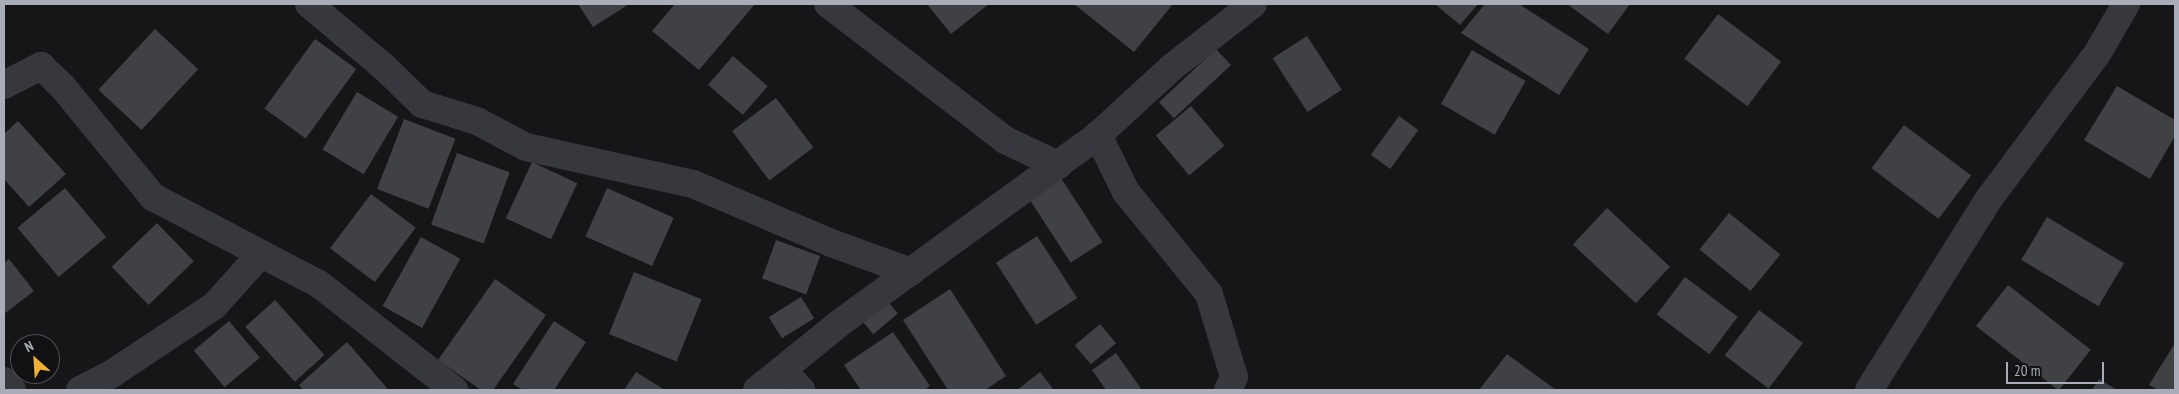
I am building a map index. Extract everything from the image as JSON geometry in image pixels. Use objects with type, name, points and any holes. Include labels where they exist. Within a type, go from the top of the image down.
[{"type":"street","points":[[309,4],[385,68],[422,104],[477,121],[526,147],[693,184],[831,244],[911,272]]},
{"type":"street","points":[[828,4],[1005,140],[1058,165]]},
{"type":"street","points":[[757,390],[841,322],[1098,135],[1171,68],[1253,4]]},
{"type":"street","points":[[1869,390],[1988,200],[2097,54],[2126,4]]},
{"type":"street","points":[[4,85],[41,66],[62,86],[153,197],[260,255],[319,284],[454,390]]},
{"type":"street","points":[[1098,135],[1126,192],[1209,294],[1234,377],[1228,390]]},
{"type":"street","points":[[80,390],[214,306],[260,255]]},
{"type":"street","points":[[782,370],[802,390]]},
{"type":"street","points":[[4,381],[12,390]]},
{"type":"building","points":[[578,4],[629,4],[593,27]]},
{"type":"building","points":[[675,4],[755,4],[699,70],[652,31]]},
{"type":"building","points":[[927,4],[989,4],[951,34]]},
{"type":"building","points":[[1074,4],[1173,4],[1134,52]]},
{"type":"building","points":[[1435,4],[1478,4],[1460,25]]},
{"type":"building","points":[[1485,4],[1519,4],[1589,49],[1559,95],[1461,33]]},
{"type":"building","points":[[1567,4],[1630,4],[1608,34]]},
{"type":"building","points":[[1718,14],[1781,62],[1747,106],[1684,59]]},
{"type":"building","points":[[155,29],[198,69],[142,130],[98,90]]},
{"type":"building","points":[[1307,36],[1342,90],[1307,112],[1273,58]]},
{"type":"building","points":[[315,39],[356,69],[306,139],[264,109]]},
{"type":"building","points":[[1216,49],[1231,65],[1174,118],[1159,102]]},
{"type":"building","points":[[1472,50],[1526,81],[1495,135],[1441,104]]},
{"type":"building","points":[[733,56],[768,86],[743,115],[708,85]]},
{"type":"building","points":[[2117,86],[2175,120],[2175,136],[2150,179],[2084,140]]},
{"type":"building","points":[[357,92],[398,117],[364,174],[322,149]]},
{"type":"building","points":[[776,98],[813,148],[769,181],[732,131]]},
{"type":"building","points":[[1191,106],[1224,146],[1189,175],[1156,136]]},
{"type":"building","points":[[1399,116],[1418,130],[1390,169],[1371,155]]},
{"type":"building","points":[[404,119],[455,139],[428,209],[377,189]]},
{"type":"building","points":[[18,121],[66,174],[29,207],[4,179],[4,134]]},
{"type":"building","points":[[1904,125],[1971,176],[1939,219],[1872,168]]},
{"type":"building","points":[[457,153],[510,172],[484,244],[431,224]]},
{"type":"building","points":[[532,162],[577,183],[551,239],[506,218]]},
{"type":"building","points":[[1059,175],[1103,242],[1071,263],[1027,196]]},
{"type":"building","points":[[65,188],[106,237],[59,277],[18,228]]},
{"type":"building","points":[[607,188],[674,218],[652,266],[585,236]]},
{"type":"building","points":[[371,194],[416,228],[375,282],[330,248]]},
{"type":"building","points":[[1607,208],[1670,267],[1636,303],[1573,245]]},
{"type":"building","points":[[1729,213],[1780,255],[1751,291],[1699,250]]},
{"type":"building","points":[[2047,217],[2124,263],[2098,306],[2021,260]]},
{"type":"building","points":[[157,223],[194,261],[148,305],[112,267]]},
{"type":"building","points":[[1037,236],[1077,298],[1036,325],[996,263]]},
{"type":"building","points":[[421,237],[460,259],[422,328],[383,306]]},
{"type":"building","points":[[776,240],[820,256],[806,295],[762,279]]},
{"type":"building","points":[[9,259],[34,291],[4,314],[4,263]]},
{"type":"building","points":[[634,272],[702,299],[677,361],[609,334]]},
{"type":"building","points":[[1685,277],[1738,317],[1709,354],[1657,315]]},
{"type":"building","points":[[495,279],[546,315],[493,390],[481,390],[438,360]]},
{"type":"building","points":[[2008,285],[2091,350],[2058,390],[1976,326]]},
{"type":"building","points":[[950,289],[1006,376],[985,390],[948,390],[903,320]]},
{"type":"building","points":[[883,296],[898,314],[873,334],[858,317]]},
{"type":"building","points":[[801,297],[814,318],[782,338],[769,317]]},
{"type":"building","points":[[275,300],[325,355],[295,382],[245,327]]},
{"type":"building","points":[[1759,310],[1803,343],[1769,389],[1725,356]]},
{"type":"building","points":[[229,321],[260,358],[225,387],[194,351]]},
{"type":"building","points":[[554,321],[586,342],[554,390],[523,390],[513,384]]},
{"type":"building","points":[[1100,324],[1116,343],[1091,364],[1075,345]]},
{"type":"building","points":[[893,332],[930,386],[924,390],[861,390],[844,365]]},
{"type":"building","points":[[347,342],[387,388],[384,390],[303,390],[299,385]]},
{"type":"building","points":[[2175,343],[2175,390],[2158,390],[2149,385]]},
{"type":"building","points":[[1116,353],[1142,390],[1106,390],[1092,370]]},
{"type":"building","points":[[1507,354],[1556,390],[1479,390]]},
{"type":"building","points":[[636,372],[665,390],[624,390]]},
{"type":"building","points":[[1040,372],[1054,390],[1017,390]]},
{"type":"building","points":[[2099,379],[2117,390],[2092,390]]}]
